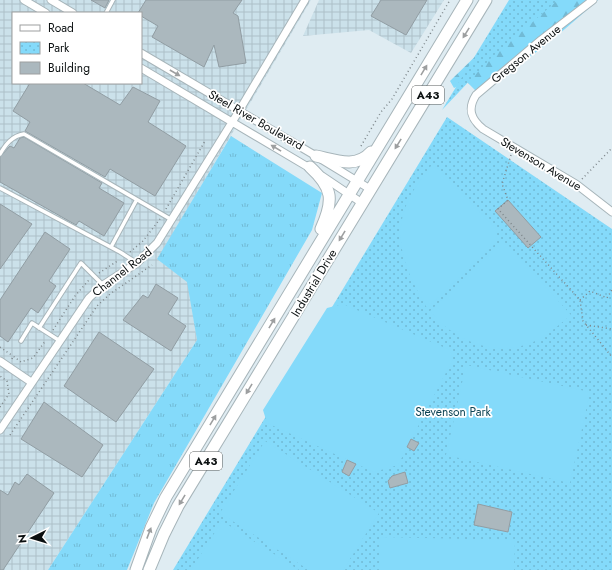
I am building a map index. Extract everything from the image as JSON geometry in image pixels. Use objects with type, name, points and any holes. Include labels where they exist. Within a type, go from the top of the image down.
[{"type":"highway","name":"Industrial Drive","points":[[136,570],[151,528],[166,497],[301,275],[348,194],[467,0]]},
{"type":"highway","name":"Industrial Drive","points":[[149,570],[178,506],[486,0]]},
{"type":"highway","points":[[316,156],[342,162],[355,162],[367,156],[382,140]]},
{"type":"highway","points":[[301,275],[325,221],[329,200],[329,190],[326,184],[310,167]]},
{"type":"street","points":[[24,0],[44,12]]},
{"type":"street","points":[[51,0],[71,12]]},
{"type":"street","name":"Channel Road","points":[[0,430],[89,298],[102,285],[137,263],[157,243],[233,122],[305,0]]},
{"type":"street","name":"Gregson Avenue","points":[[471,114],[472,101],[476,95],[541,40],[593,0]]},
{"type":"street","name":"Steel River Boulevard","points":[[142,54],[316,156],[370,190]]},
{"type":"street","name":"Steel River Boulevard","points":[[142,69],[310,167],[362,203]]},
{"type":"street","name":"Stevenson Avenue","points":[[471,114],[475,122],[483,129],[576,184],[612,212]]},
{"type":"street","points":[[0,361],[31,382]]},
{"type":"lane","points":[[107,12],[113,0]]},
{"type":"lane","points":[[0,154],[6,143],[18,135],[24,134],[136,201],[172,220]]},
{"type":"lane","points":[[0,188],[111,247],[137,263]]},
{"type":"lane","points":[[111,247],[136,201]]},
{"type":"lane","points":[[39,328],[81,263],[102,285]]},
{"type":"lane","points":[[21,341],[32,323],[60,340]]},
{"type":"path","points":[[358,149],[364,143],[381,112],[392,99],[450,0]]},
{"type":"path","points":[[0,347],[21,362],[33,358],[75,296],[94,276],[125,256],[144,241],[162,216],[205,141]]},
{"type":"path","points":[[514,148],[502,184],[508,200],[498,209],[580,300],[582,321],[612,357]]},
{"type":"path","points":[[576,184],[612,148]]},
{"type":"path","points":[[10,436],[58,362],[102,301],[152,266]]},
{"type":"path","points":[[580,300],[590,291],[607,298],[612,290]]},
{"type":"path","points":[[586,324],[612,329]]},
{"type":"path","points":[[0,407],[9,394],[7,381],[0,376],[2,374]]},
{"type":"shaded area","points":[[0,0],[311,0],[158,259],[188,282],[197,340],[48,570],[0,570]]},
{"type":"shaded area","points":[[319,0],[444,0],[411,53],[369,30],[303,36]]},
{"type":"green space","points":[[509,0],[558,0],[492,57],[442,110]]},
{"type":"green space","points":[[539,0],[598,0],[525,61],[477,92],[467,82],[454,88],[450,81],[482,49]]},
{"type":"green space","name":"Stevenson Park","points":[[447,117],[612,229],[612,570],[173,570]]},
{"type":"green space","points":[[231,136],[322,193],[312,230],[154,503],[127,570],[48,570],[197,340],[187,282],[157,259]]},
{"type":"green space","points":[[433,163],[496,229],[497,242],[427,308],[413,283],[408,270],[401,243],[401,230],[403,215],[410,196]]},
{"type":"green space","points":[[499,245],[508,245],[571,315],[551,331],[534,342],[528,344],[501,348],[487,347],[474,343],[450,330],[430,311]]},
{"type":"green space","points":[[343,304],[450,350],[453,359],[398,465],[374,472],[267,423],[263,410],[327,308]]},
{"type":"green space","points":[[466,365],[590,392],[570,483],[446,455]]},
{"type":"green space","points":[[265,441],[379,513],[343,570],[309,570],[220,513]]},
{"type":"green space","points":[[222,521],[299,570],[191,570]]},
{"type":"green space","points":[[380,537],[515,540],[514,570],[379,570]]},
{"type":"building","points":[[91,0],[109,0],[105,8]]},
{"type":"building","points":[[146,0],[242,0],[233,13],[238,16],[246,63],[219,67],[214,45],[204,67],[152,37],[158,26],[142,17],[142,12],[139,12]]},
{"type":"building","points":[[381,0],[427,0],[406,35],[371,16]]},
{"type":"building","points":[[29,84],[85,84],[120,105],[133,87],[160,101],[148,122],[186,146],[155,196],[110,169],[105,177],[25,131],[30,122],[13,111]]},
{"type":"building","points":[[24,137],[102,183],[99,188],[124,203],[104,236],[79,221],[76,225],[0,182],[0,157],[10,146],[14,148],[20,138]]},
{"type":"building","points":[[508,200],[541,237],[528,248],[495,211]]},
{"type":"building","points":[[0,204],[32,224],[0,269]]},
{"type":"building","points":[[45,232],[70,249],[49,281],[56,286],[38,313],[31,308],[8,342],[0,336],[0,300]]},
{"type":"building","points":[[156,284],[178,298],[168,314],[186,326],[171,351],[123,320],[143,295],[148,298]]},
{"type":"building","points":[[99,332],[154,369],[116,422],[64,386]]},
{"type":"building","points":[[44,402],[103,445],[82,477],[21,439]]},
{"type":"building","points":[[411,439],[419,443],[414,451],[407,447]]},
{"type":"building","points":[[347,460],[356,464],[349,476],[342,472]]},
{"type":"building","points":[[405,472],[408,483],[390,488],[388,481],[392,476]]},
{"type":"building","points":[[27,474],[54,493],[3,570],[0,570],[0,490],[8,495],[15,482],[19,485]]},
{"type":"building","points":[[478,504],[512,512],[508,532],[474,525]]}]
